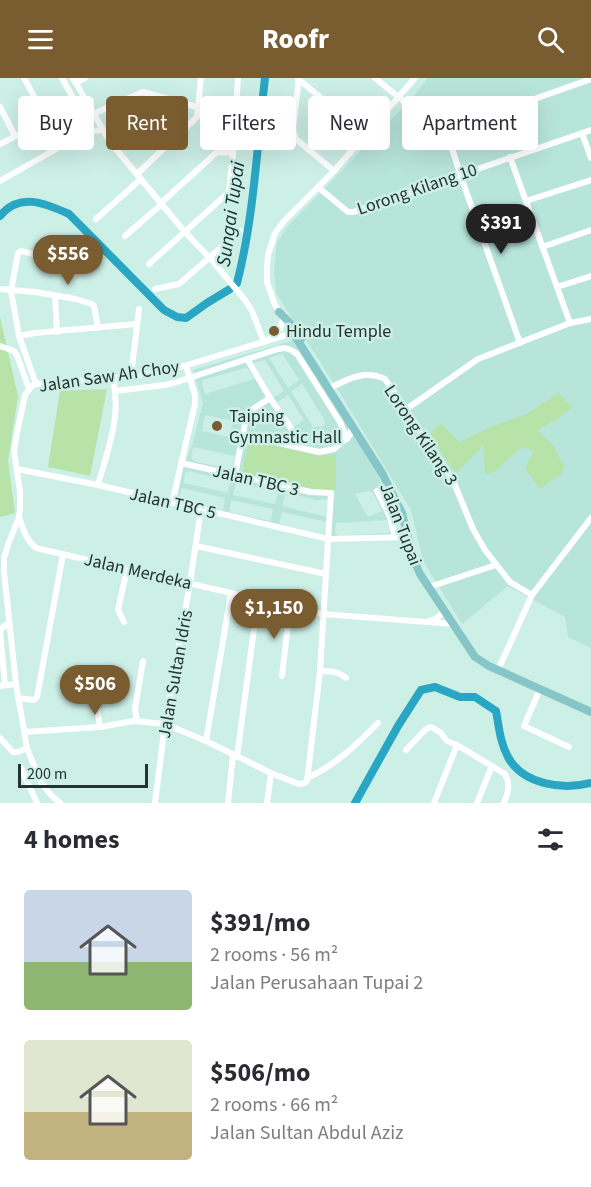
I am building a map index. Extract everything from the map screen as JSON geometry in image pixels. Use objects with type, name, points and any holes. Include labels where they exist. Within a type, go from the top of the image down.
[{"type":"main road","points":[[281,316],[297,330],[310,350],[318,364],[322,380]]},
{"type":"main road","name":"Jalan Tupai","points":[[293,333],[382,473],[402,513],[417,566],[475,657],[489,666],[591,712]]},
{"type":"street","points":[[24,78],[34,96]]},
{"type":"street","points":[[63,78],[72,96]]},
{"type":"street","points":[[83,96],[75,81],[85,78]]},
{"type":"street","points":[[96,219],[197,117],[201,78]]},
{"type":"street","points":[[149,264],[229,192],[238,78]]},
{"type":"street","points":[[375,78],[402,101]]},
{"type":"street","name":"Jalan Tupai","points":[[293,333],[281,316],[267,282],[267,267],[275,233],[334,171],[415,78]]},
{"type":"street","points":[[298,79],[319,96]]},
{"type":"street","points":[[298,79],[293,130],[296,139],[334,171]]},
{"type":"street","points":[[538,98],[591,79]]},
{"type":"street","points":[[134,96],[143,92],[157,96]]},
{"type":"street","points":[[188,104],[197,107]]},
{"type":"street","points":[[0,108],[15,136]]},
{"type":"street","points":[[94,116],[106,136]]},
{"type":"street","points":[[94,131],[102,130]]},
{"type":"street","name":"Lorong Kilang 10","points":[[318,187],[348,212],[353,212],[591,130]]},
{"type":"street","points":[[582,133],[591,158]]},
{"type":"street","points":[[0,144],[18,134]]},
{"type":"street","points":[[0,181],[55,150]]},
{"type":"street","points":[[117,150],[245,300],[266,341],[280,329],[281,316]]},
{"type":"street","points":[[453,150],[520,343]]},
{"type":"street","points":[[125,236],[217,152],[233,153]]},
{"type":"street","points":[[510,157],[570,323]]},
{"type":"street","points":[[526,201],[591,180]]},
{"type":"street","points":[[542,247],[591,230]]},
{"type":"street","points":[[155,289],[179,284],[240,231]]},
{"type":"street","points":[[36,384],[19,336],[11,291],[18,253],[45,257],[74,274]]},
{"type":"street","points":[[557,287],[591,276]]},
{"type":"street","points":[[0,289],[34,292],[92,304],[98,328]]},
{"type":"street","points":[[55,296],[57,332]]},
{"type":"street","points":[[131,376],[139,309]]},
{"type":"street","points":[[405,410],[478,359],[570,323],[591,319]]},
{"type":"street","points":[[19,336],[136,324]]},
{"type":"street","name":"Jalan Saw Ah Choy","points":[[57,802],[40,781],[27,748],[16,684],[5,589],[4,558],[19,517],[21,501],[14,451],[25,395],[36,384],[164,372],[293,333]]},
{"type":"street","points":[[0,346],[14,351],[17,355],[29,389]]},
{"type":"street","points":[[115,391],[165,385],[285,348],[297,354],[340,422],[347,439]]},
{"type":"street","points":[[247,359],[291,428],[291,445]]},
{"type":"street","points":[[172,503],[195,404],[195,396],[186,366]]},
{"type":"street","name":"Lorong Kilang 3","points":[[328,389],[364,374],[385,379],[452,478],[473,529],[485,550],[510,582],[532,595]]},
{"type":"street","points":[[98,485],[108,452],[115,416],[115,391],[112,378]]},
{"type":"street","points":[[235,475],[247,413],[270,398]]},
{"type":"street","points":[[244,435],[319,452],[334,448],[347,439],[352,427]]},
{"type":"street","points":[[347,439],[353,438],[362,443]]},
{"type":"street","name":"Jalan TBC 3","points":[[181,463],[311,492],[331,493],[329,539]]},
{"type":"street","name":"Jalan TBC 5","points":[[17,469],[98,485],[329,539],[408,537]]},
{"type":"street","points":[[382,473],[383,483],[377,491],[390,517],[395,537]]},
{"type":"street","points":[[379,490],[386,489],[392,492]]},
{"type":"street","name":"Jalan Sultan Idris","points":[[155,803],[165,724],[201,509]]},
{"type":"street","name":"Jalan Merdeka","points":[[19,517],[26,537],[36,548],[322,614],[453,624]]},
{"type":"street","points":[[498,670],[532,595],[591,518]]},
{"type":"street","points":[[24,732],[100,727],[137,721],[165,724],[271,773],[299,784],[305,783],[308,778],[320,671],[322,614],[329,539]]},
{"type":"street","points":[[196,546],[326,574]]},
{"type":"street","points":[[18,698],[34,700],[37,697],[63,554]]},
{"type":"street","points":[[429,587],[496,565]]},
{"type":"street","points":[[124,622],[118,610],[127,569]]},
{"type":"street","points":[[206,741],[231,593]]},
{"type":"street","points":[[228,803],[258,599]]},
{"type":"street","points":[[282,675],[290,607]]},
{"type":"street","points":[[426,622],[438,618],[444,609]]},
{"type":"street","points":[[9,623],[0,632],[3,686],[16,684]]},
{"type":"street","points":[[137,721],[135,709],[142,661]]},
{"type":"street","points":[[320,671],[334,671],[346,678]]},
{"type":"street","points":[[100,727],[98,703],[105,678]]},
{"type":"street","points":[[540,689],[524,726],[569,747]]},
{"type":"street","points":[[308,778],[339,761],[378,723]]},
{"type":"street","points":[[406,750],[425,730],[430,727],[437,730],[447,741],[458,745],[505,774],[509,782],[504,803]]},
{"type":"street","points":[[0,738],[13,752],[27,748]]},
{"type":"street","points":[[434,803],[458,745]]},
{"type":"street","points":[[477,803],[492,766]]},
{"type":"street","points":[[21,768],[38,803]]},
{"type":"street","points":[[267,803],[271,773]]},
{"type":"shaded area","points":[[428,78],[591,78],[591,648],[568,637],[565,617],[508,586],[462,624],[423,561],[411,510],[276,293],[274,268],[277,242],[288,226],[362,150],[390,150],[390,121],[402,108],[402,150],[538,150],[538,96],[414,96]]},
{"type":"shaded area","points":[[294,340],[377,471],[393,535],[336,538],[177,502],[183,469],[203,403],[193,370]],"holes":[[[283,355],[299,380],[288,388],[269,358]],[[265,360],[284,391],[273,398],[254,368],[254,363]],[[245,368],[254,379],[205,394],[203,380]],[[302,384],[324,419],[325,424],[321,427],[313,427],[291,391]],[[288,395],[304,420],[292,426],[277,402]],[[205,415],[233,421],[229,437],[202,431]],[[193,447],[235,456],[233,466],[229,469],[193,461],[191,456]],[[188,471],[230,481],[228,493],[184,483],[185,473]],[[236,483],[278,492],[275,504],[233,495]],[[182,488],[225,498],[223,510],[181,501],[179,498]],[[369,491],[373,493],[382,511],[367,516],[355,494]],[[286,493],[317,500],[328,500],[327,517],[282,506]],[[231,500],[273,509],[271,521],[229,512]],[[282,512],[327,522],[326,532],[323,534],[279,524]],[[388,520],[391,530],[388,533],[338,536],[335,533],[336,523]]]},
{"type":"green space","points":[[0,317],[18,396],[8,461],[15,513],[0,517]]},
{"type":"green space","points":[[107,389],[90,476],[48,467],[60,391]]},
{"type":"green space","points":[[559,393],[572,407],[559,418],[537,430],[553,445],[564,467],[561,474],[540,489],[525,468],[534,451],[522,447],[493,473],[485,474],[484,445],[456,473],[429,435],[441,423],[459,442],[526,414]]},
{"type":"green space","points":[[249,440],[319,456],[336,454],[336,489],[312,490],[242,474]]},
{"type":"waterway","name":"Sungai Tupai","points":[[237,283],[251,207],[265,78]]},
{"type":"waterway","name":"Sungai Tupai","points":[[0,216],[15,204],[24,202],[42,203],[69,214],[164,310],[177,317],[186,318],[230,289]]},
{"type":"waterway","points":[[355,803],[421,690],[435,687],[460,697],[475,697],[496,711],[505,751],[523,774],[556,785],[591,783]]},
{"type":"place","name":"Hindu Temple","points":[[274,331]]},
{"type":"place","name":"Taiping Gymnastic Hall","points":[[217,426]]}]
